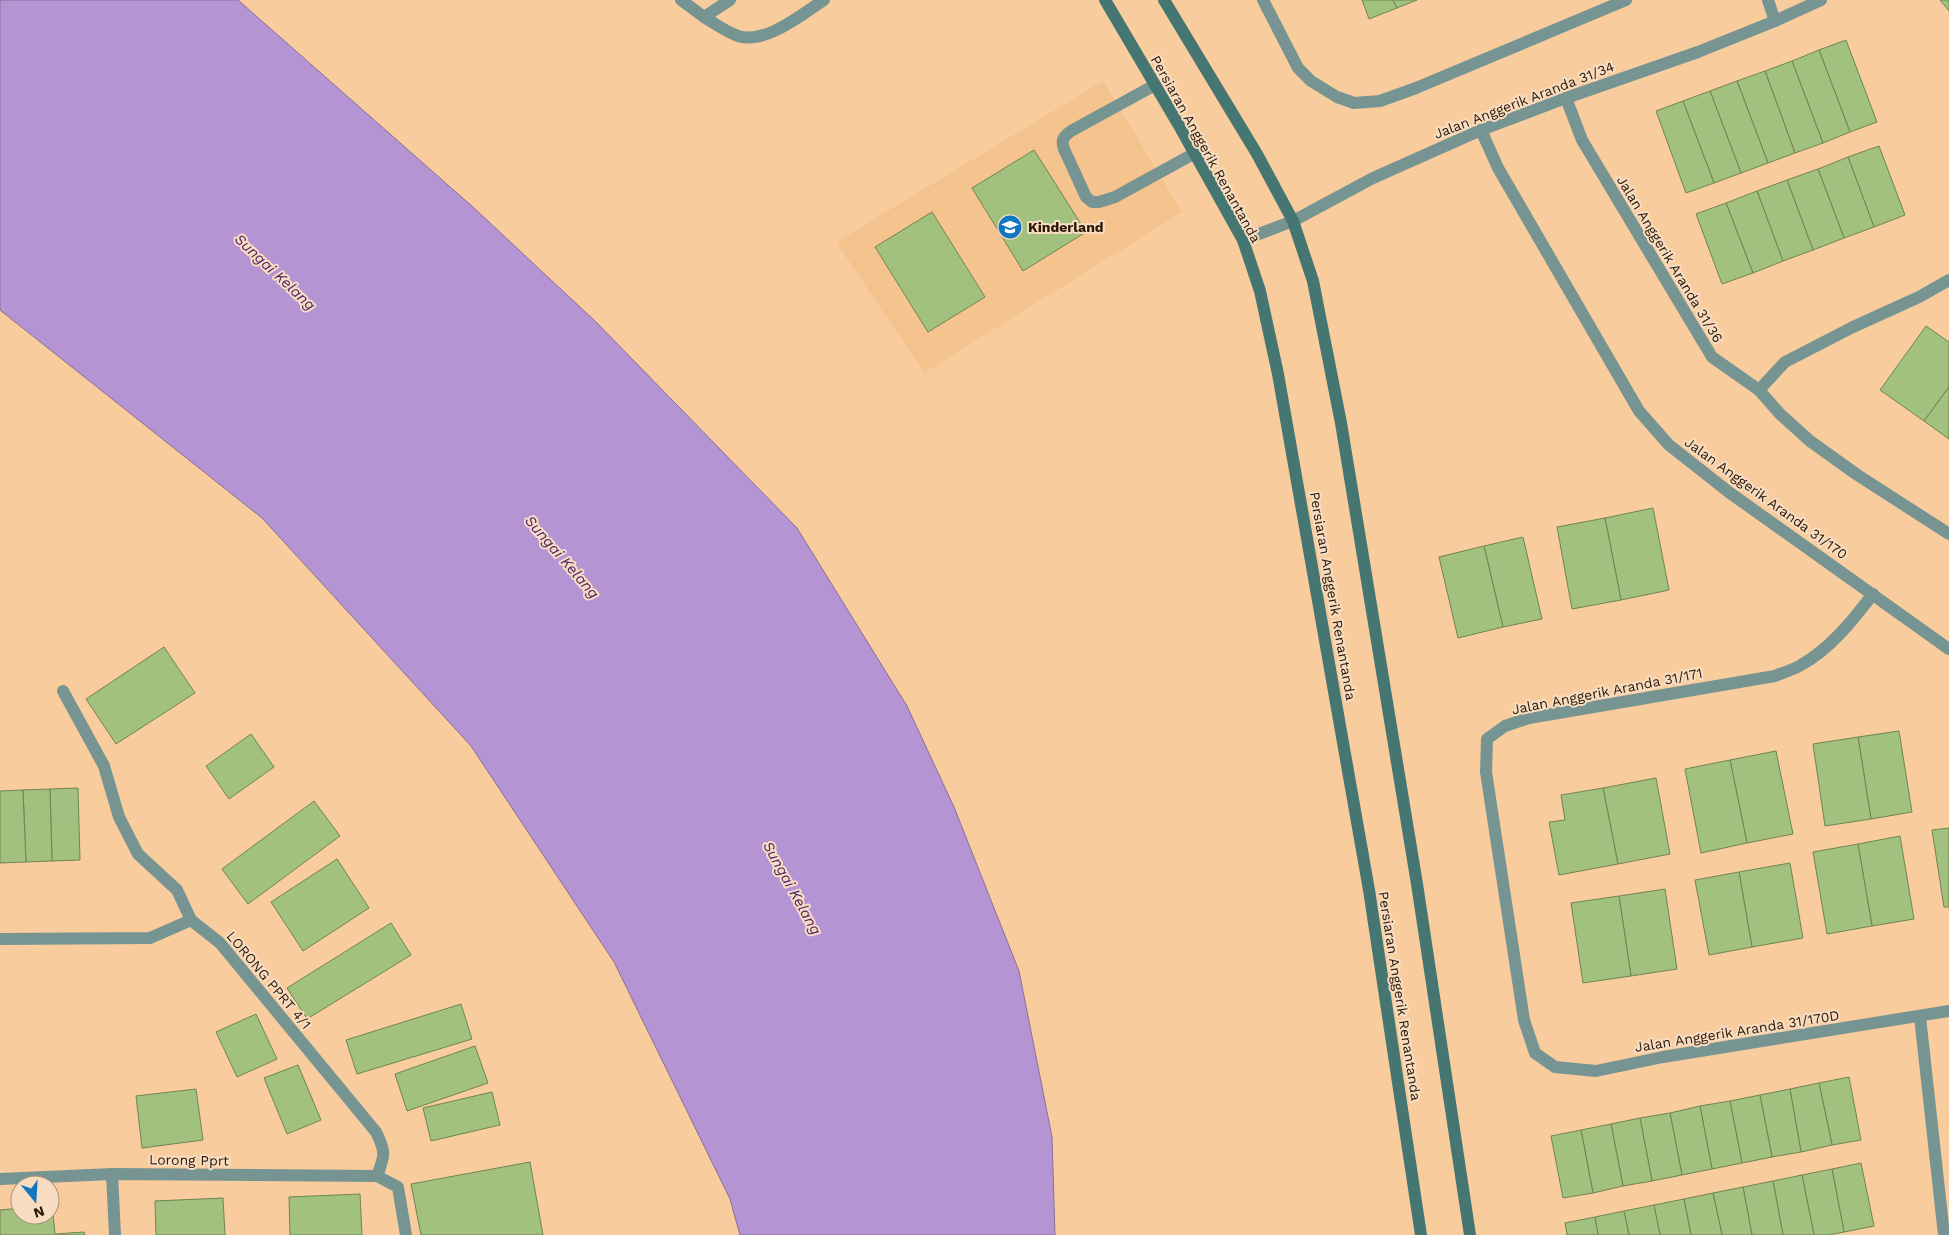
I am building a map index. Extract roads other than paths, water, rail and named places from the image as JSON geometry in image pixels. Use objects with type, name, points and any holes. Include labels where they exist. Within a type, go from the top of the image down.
[{"type":"main road","name":"Persiaran Anggerik Renantanda","points":[[1105,0],[1243,240],[1260,290],[1278,374],[1369,890],[1421,1235]]},
{"type":"main road","points":[[1164,0],[1257,154],[1293,221],[1313,281],[1342,423],[1418,893],[1470,1235]]},
{"type":"street","points":[[681,0],[704,17],[738,36],[757,38],[774,32],[824,0]]},
{"type":"street","points":[[704,17],[730,0]]},
{"type":"street","points":[[1263,0],[1298,68],[1311,81],[1331,93],[1354,103],[1380,101],[1416,88],[1626,0]]},
{"type":"street","points":[[1768,0],[1775,21]]},
{"type":"street","name":"Jalan Anggerik Aranda 31/34","points":[[1243,240],[1293,221],[1373,178],[1481,130],[1698,52],[1821,0]]},
{"type":"street","points":[[1155,85],[1085,123],[1064,137],[1062,143],[1064,149],[1086,197],[1092,202],[1099,202],[1115,197],[1194,153]]},
{"type":"street","name":"Jalan Anggerik Aranda 31/36","points":[[1566,98],[1582,140],[1712,357],[1760,390],[1780,414],[1810,441],[1856,474],[1949,534]]},
{"type":"street","name":"Jalan Anggerik Aranda 31/170","points":[[1481,130],[1498,168],[1639,411],[1669,445],[1730,493],[1949,649]]},
{"type":"street","points":[[1760,390],[1785,362],[1919,297],[1949,280]]},
{"type":"street","name":"Jalan Anggerik Aranda 31/171","points":[[1534,1053],[1524,1020],[1486,772],[1486,739],[1505,726],[1529,718],[1776,676],[1801,665],[1827,645],[1849,625],[1873,594]]},
{"type":"street","name":"LORONG PPRT 4/1","points":[[63,691],[104,766],[119,817],[138,854],[176,890],[191,920],[220,943],[376,1132],[384,1147],[382,1162],[377,1176]]},
{"type":"street","points":[[0,939],[150,938],[191,920]]},
{"type":"street","name":"Jalan Anggerik Aranda 31/170D","points":[[1534,1053],[1555,1067],[1596,1071],[1663,1057],[1949,1012]]},
{"type":"street","points":[[1920,1017],[1944,1235]]},
{"type":"street","points":[[112,1174],[115,1235]]},
{"type":"street","name":"Lorong Pprt","points":[[0,1179],[112,1174],[377,1176]]},
{"type":"street","points":[[377,1176],[398,1188],[406,1235]]},
{"type":"water","name":"Sungai Kelang","points":[[0,0],[238,0],[474,208],[596,322],[797,528],[907,706],[954,807],[1019,971],[1052,1137],[1055,1235],[740,1235],[730,1199],[614,962],[471,746],[262,518],[0,310]]},
{"type":"place","name":"Kinderland","points":[[1010,227]]}]
